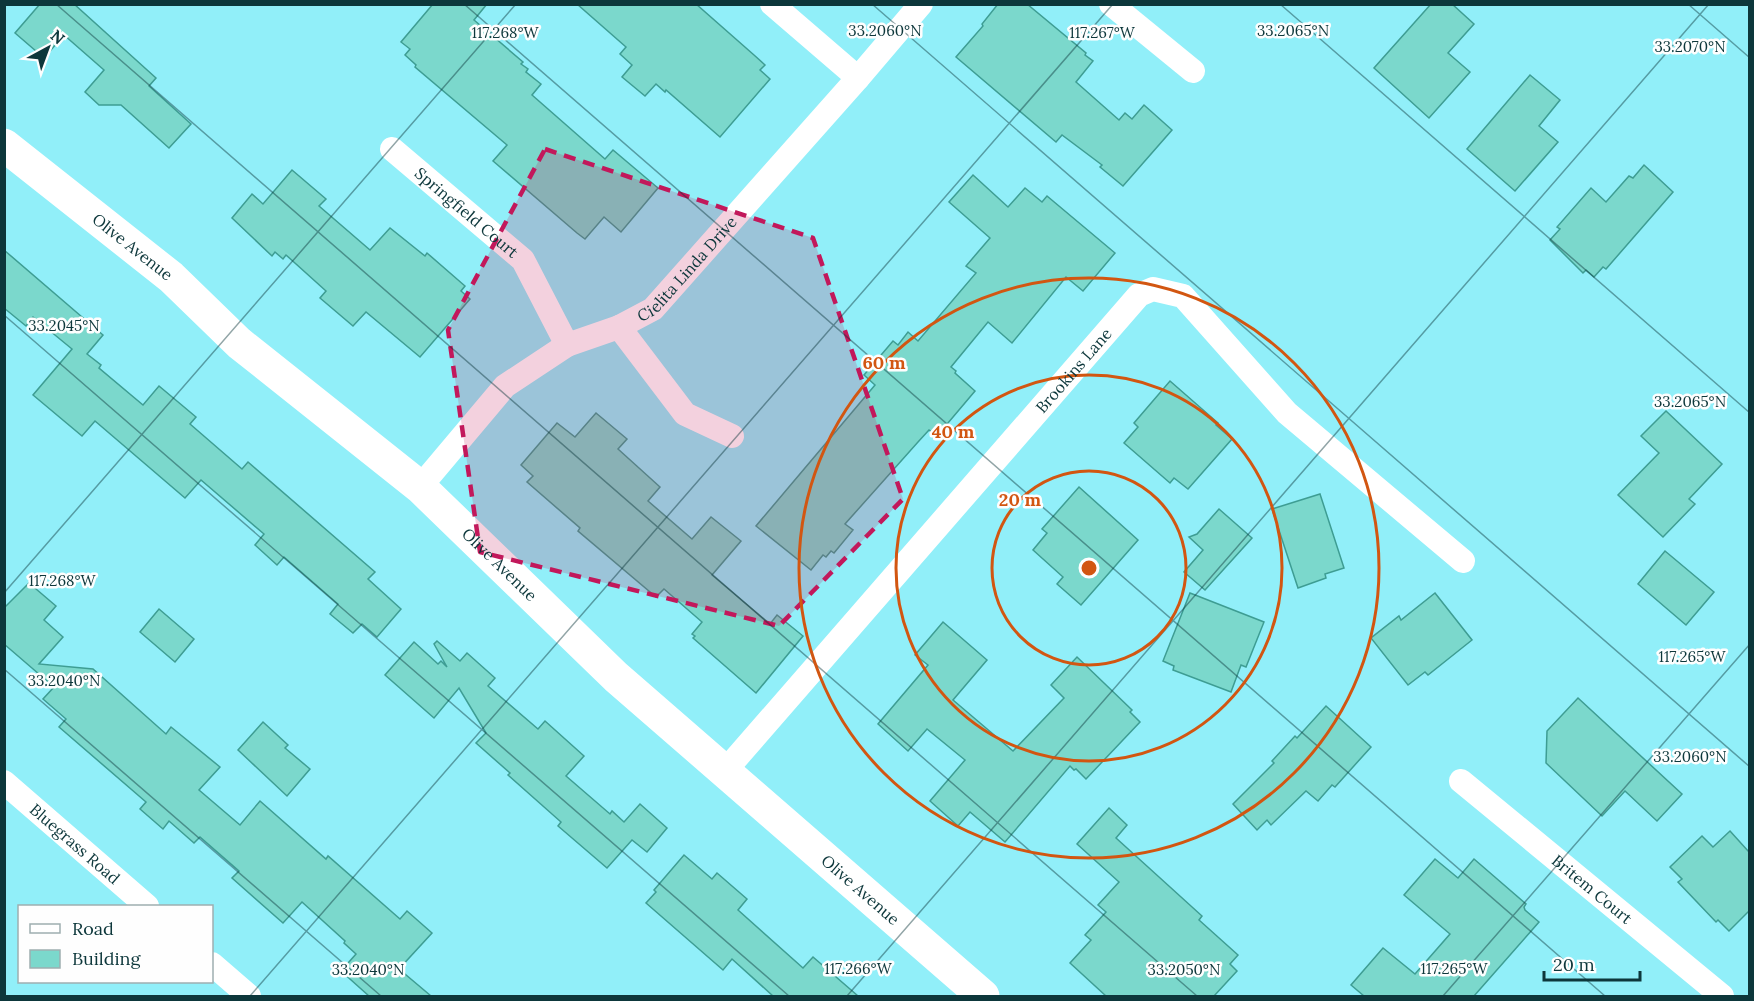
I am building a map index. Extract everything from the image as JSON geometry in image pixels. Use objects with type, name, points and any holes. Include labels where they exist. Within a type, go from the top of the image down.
[{"type":"main road","name":"Olive Avenue","points":[[4,144],[171,277],[239,343],[420,488],[616,677],[983,996]]},
{"type":"street","points":[[772,4],[858,78]]},
{"type":"street","name":"Cielita Linda Drive","points":[[420,488],[505,386],[567,345],[619,327],[654,309],[921,4]]},
{"type":"street","points":[[1111,4],[1192,71]]},
{"type":"street","name":"Springfield Court","points":[[392,149],[523,260],[567,345]]},
{"type":"street","name":"Brookins Lane","points":[[725,771],[1138,295],[1153,289],[1183,296],[1287,413],[1463,561]]},
{"type":"street","points":[[619,327],[685,414],[732,436]]},
{"type":"street","name":"Britem Court","points":[[1461,781],[1722,996]]},
{"type":"street","name":"Bluegrass Road","points":[[4,782],[146,905]]},
{"type":"street","points":[[213,965],[249,996]]},
{"type":"highlighted area","points":[[545,149],[813,238],[903,499],[779,626],[480,552],[448,330]]},
{"type":"building","points":[[40,4],[74,4],[156,78],[149,86],[191,124],[169,148],[121,105],[99,105],[85,92],[104,70],[64,35],[44,58],[15,33]]},
{"type":"building","points":[[433,4],[487,4],[474,20],[523,62],[521,64],[528,69],[526,72],[541,84],[532,95],[605,159],[613,150],[658,188],[621,232],[604,217],[585,239],[577,233],[493,161],[507,145],[415,67],[416,65],[405,55],[410,49],[401,42]]},
{"type":"building","points":[[577,4],[696,4],[765,65],[760,70],[770,79],[720,137],[666,90],[665,92],[656,84],[645,96],[622,77],[632,65],[620,54],[626,47]]},
{"type":"building","points":[[998,4],[1027,4],[1086,53],[1085,55],[1093,61],[1076,82],[1119,120],[1125,113],[1132,119],[1144,105],[1172,130],[1123,186],[1100,167],[1102,165],[1062,135],[1056,142],[956,57],[983,26],[982,24]]},
{"type":"building","points":[[1431,4],[1452,4],[1474,24],[1448,53],[1470,72],[1429,118],[1374,68]]},
{"type":"building","points":[[1530,75],[1560,100],[1539,126],[1558,142],[1515,191],[1467,149]]},
{"type":"building","points":[[1644,165],[1673,192],[1606,269],[1603,267],[1594,277],[1586,270],[1583,273],[1550,240],[1560,229],[1557,227],[1591,188],[1606,202],[1629,176],[1633,178]]},
{"type":"building","points":[[292,170],[326,199],[319,206],[370,250],[390,228],[425,256],[427,253],[465,286],[461,291],[470,299],[420,357],[366,312],[353,326],[320,298],[326,291],[286,255],[283,259],[275,252],[272,256],[232,218],[252,194],[263,204]]},
{"type":"building","points":[[973,175],[1008,207],[1025,188],[1042,202],[1047,196],[1115,253],[1083,291],[1066,277],[1012,343],[988,322],[951,367],[975,391],[937,436],[929,430],[918,442],[845,524],[853,530],[834,553],[831,551],[826,557],[823,555],[811,570],[756,526],[875,385],[864,375],[893,341],[898,345],[908,332],[918,341],[976,273],[966,266],[990,238],[949,202]]},
{"type":"building","points":[[4,250],[103,335],[87,354],[101,365],[99,368],[143,405],[159,386],[196,417],[190,424],[242,469],[248,462],[375,572],[368,579],[401,609],[377,637],[362,624],[353,633],[330,614],[338,604],[284,557],[277,565],[255,545],[264,534],[201,480],[185,498],[95,421],[82,436],[33,395],[72,349],[33,317],[26,326],[4,308]]},
{"type":"building","points":[[1170,381],[1218,423],[1216,425],[1232,439],[1188,489],[1174,478],[1170,483],[1124,443],[1138,427],[1134,423]]},
{"type":"building","points":[[1666,411],[1722,464],[1689,499],[1695,504],[1663,537],[1618,495],[1659,453],[1641,436]]},
{"type":"building","points":[[596,413],[627,439],[618,449],[660,487],[648,501],[692,539],[711,517],[741,541],[712,575],[770,624],[777,615],[803,636],[756,693],[693,638],[695,636],[692,634],[702,622],[664,589],[656,597],[578,531],[580,528],[527,482],[533,476],[521,465],[557,423],[575,437]]},
{"type":"building","points":[[1079,487],[1138,540],[1081,605],[1057,584],[1063,577],[1033,550],[1047,533],[1042,529]]},
{"type":"building","points":[[1320,494],[1344,568],[1325,574],[1326,578],[1298,588],[1272,509]]},
{"type":"building","points":[[1219,509],[1252,538],[1205,590],[1184,572],[1203,550],[1189,537],[1197,534]]},
{"type":"building","points":[[1665,551],[1714,592],[1686,625],[1638,584]]},
{"type":"building","points":[[29,583],[56,606],[44,620],[63,637],[39,664],[93,669],[166,734],[171,727],[220,767],[199,790],[240,825],[260,801],[326,859],[328,856],[400,919],[407,911],[432,933],[399,969],[431,996],[369,996],[341,971],[356,954],[302,902],[283,923],[232,878],[239,871],[200,837],[194,843],[169,821],[163,829],[140,809],[146,802],[59,727],[66,719],[43,699],[54,687],[4,644],[4,608]]},
{"type":"building","points":[[1190,593],[1264,622],[1246,667],[1241,665],[1231,692],[1173,670],[1174,666],[1163,661]]},
{"type":"building","points":[[1435,593],[1472,640],[1428,675],[1425,672],[1408,685],[1371,638],[1399,616],[1401,620]]},
{"type":"building","points":[[159,609],[194,639],[175,662],[140,632]]},
{"type":"building","points":[[943,622],[987,660],[953,700],[1013,751],[1064,698],[1051,685],[1077,657],[1132,710],[1130,712],[1140,722],[1086,779],[1070,766],[1005,842],[970,812],[958,826],[930,801],[965,760],[927,729],[908,751],[878,724],[928,665],[915,655]]},
{"type":"building","points":[[437,641],[460,661],[467,653],[495,678],[488,686],[538,729],[545,721],[584,756],[566,776],[610,814],[612,811],[624,822],[640,804],[667,828],[647,852],[632,840],[607,868],[558,826],[561,822],[476,743],[486,733],[459,688],[434,718],[385,675],[414,642],[438,664],[441,661],[447,667],[434,644]]},
{"type":"building","points":[[1578,698],[1682,794],[1657,821],[1625,791],[1602,816],[1546,763],[1547,731]]},
{"type":"building","points":[[1326,706],[1371,747],[1335,787],[1332,785],[1318,801],[1306,791],[1271,825],[1267,820],[1257,830],[1233,804],[1274,763],[1272,761],[1295,736],[1297,738]]},
{"type":"building","points":[[263,722],[288,745],[285,748],[310,769],[287,796],[238,750]]},
{"type":"building","points":[[1109,808],[1127,825],[1116,838],[1202,916],[1199,920],[1238,955],[1230,964],[1237,971],[1214,996],[1106,996],[1070,963],[1091,940],[1085,935],[1106,912],[1098,905],[1119,882],[1077,844]]},
{"type":"building","points":[[1730,831],[1749,852],[1749,911],[1729,931],[1718,920],[1716,922],[1678,882],[1682,879],[1670,867],[1702,836],[1713,847]]},
{"type":"building","points":[[684,855],[712,879],[717,873],[747,899],[738,910],[803,968],[813,957],[858,996],[773,996],[732,959],[723,970],[646,903]]},
{"type":"building","points":[[1435,859],[1458,878],[1474,859],[1526,904],[1525,910],[1539,922],[1474,996],[1364,996],[1351,985],[1383,948],[1415,974],[1450,934],[1404,895]]}]
